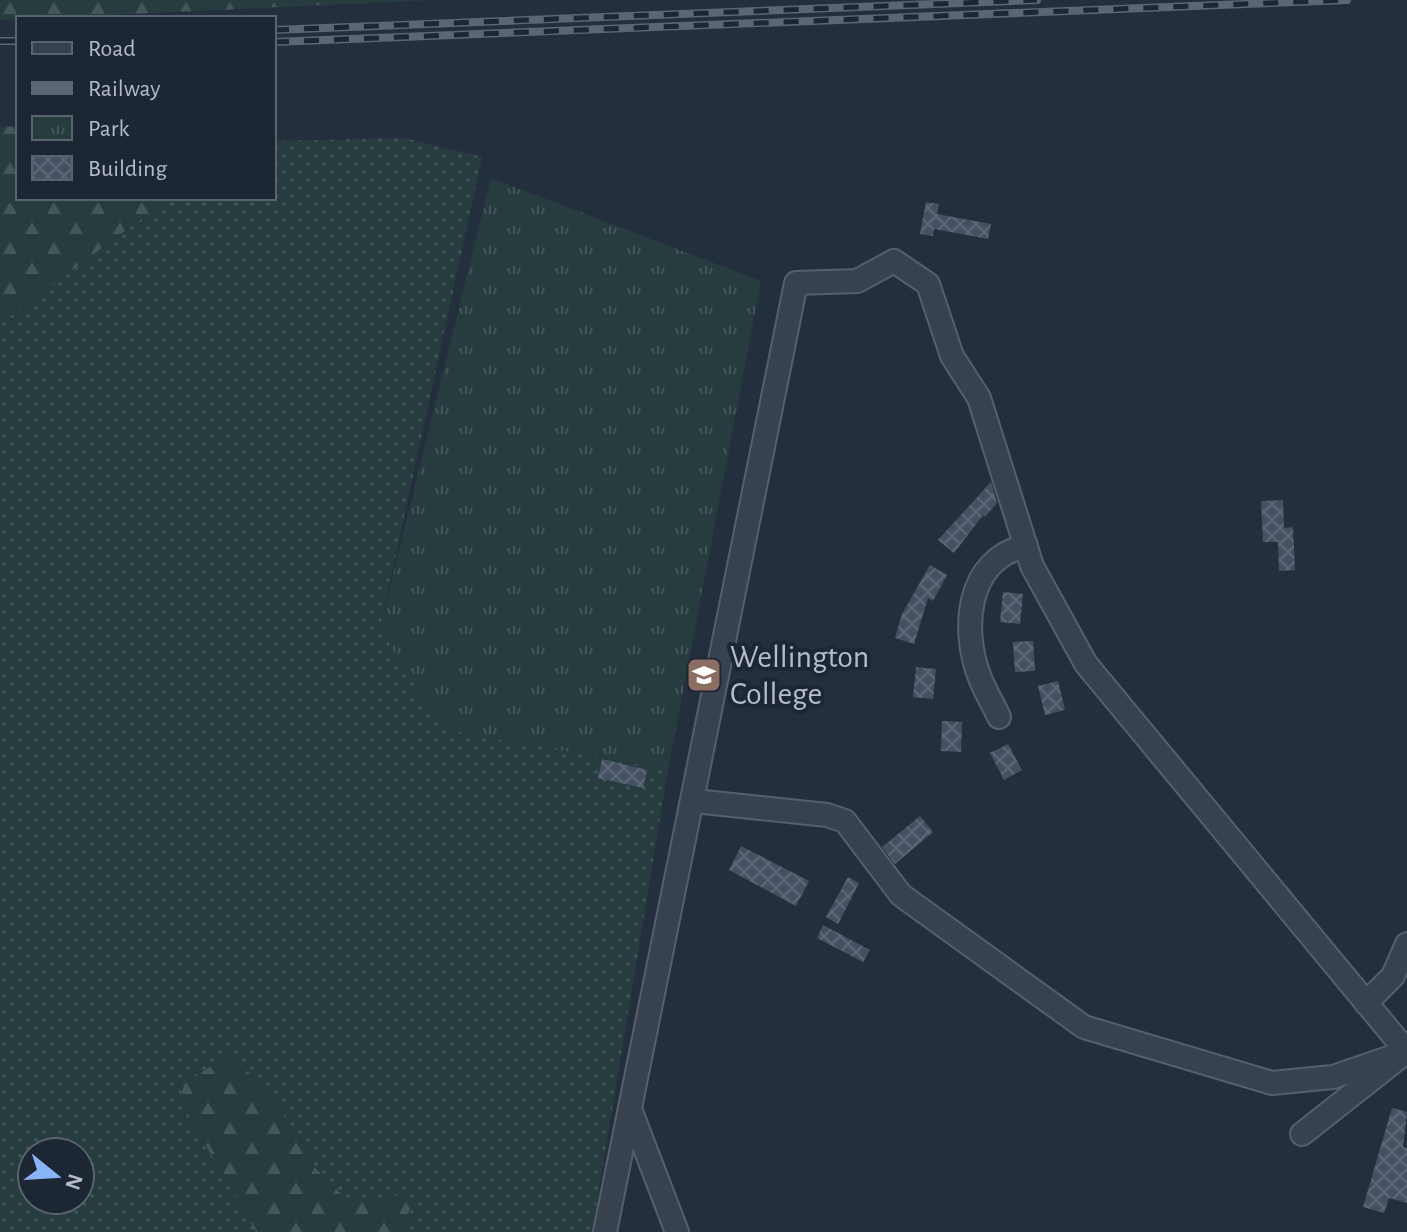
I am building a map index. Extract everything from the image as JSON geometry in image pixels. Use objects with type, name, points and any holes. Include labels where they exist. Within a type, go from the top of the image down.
[{"type":"lane","points":[[605,1232],[796,283],[857,281],[894,261],[928,284],[952,356],[979,398],[1032,566],[1086,664],[1407,1052]]},
{"type":"lane","points":[[999,717],[979,677],[971,618],[975,593],[989,565],[998,555],[1026,546]]},
{"type":"lane","points":[[694,801],[827,815],[845,821],[901,895],[1084,1027],[1272,1083],[1333,1077],[1407,1052]]},
{"type":"lane","points":[[1366,1003],[1400,977],[1407,944]]},
{"type":"lane","points":[[1302,1134],[1407,1052]]},
{"type":"lane","points":[[630,1108],[677,1232]]},
{"type":"green space","points":[[0,0],[434,0],[87,16],[16,16],[16,19],[0,20]]},
{"type":"green space","points":[[0,126],[16,127],[16,200],[166,200],[0,324]]},
{"type":"green space","points":[[405,138],[482,157],[380,628],[460,732],[668,770],[592,1232],[0,1232],[0,324],[166,200],[276,200],[276,141]]},
{"type":"green space","points":[[491,178],[761,281],[668,770],[460,732],[426,706],[380,628]]},
{"type":"green space","points":[[226,1056],[251,1074],[304,1140],[316,1169],[344,1197],[367,1204],[393,1195],[413,1200],[402,1232],[256,1232],[180,1101],[184,1084]]},
{"type":"building","points":[[926,202],[939,204],[937,214],[991,224],[988,239],[934,229],[933,236],[920,234]]},
{"type":"building","points":[[991,482],[997,503],[985,517],[983,515],[954,553],[938,540]]},
{"type":"building","points":[[1283,500],[1284,528],[1293,527],[1295,570],[1279,571],[1278,542],[1263,542],[1261,501]]},
{"type":"building","points":[[930,565],[947,575],[933,601],[928,598],[914,644],[895,638],[902,614]]},
{"type":"building","points":[[1003,592],[1023,594],[1020,624],[1000,622]]},
{"type":"building","points":[[1033,641],[1035,671],[1015,672],[1013,642]]},
{"type":"building","points":[[916,667],[936,669],[933,699],[913,697]]},
{"type":"building","points":[[1058,681],[1065,710],[1045,715],[1038,686]]},
{"type":"building","points":[[942,721],[962,722],[961,752],[941,751]]},
{"type":"building","points":[[1008,744],[1022,770],[1004,780],[990,753]]},
{"type":"building","points":[[602,759],[647,770],[643,788],[598,778]]},
{"type":"building","points":[[920,816],[933,832],[895,864],[882,847]]},
{"type":"building","points":[[741,846],[809,881],[796,906],[729,870]]},
{"type":"building","points":[[848,877],[859,883],[838,924],[826,917]]},
{"type":"building","points":[[823,925],[870,950],[863,962],[817,938]]},
{"type":"building","points":[[1392,1108],[1407,1112],[1403,1147],[1407,1148],[1407,1203],[1389,1198],[1384,1213],[1363,1207]]},
{"type":"railway","points":[[276,30],[1037,0]]},
{"type":"railway","points":[[276,42],[1347,0]]},
{"type":"railway","points":[[0,41],[16,41]]},
{"type":"place","name":"Wellington College","points":[[704,675]]}]
